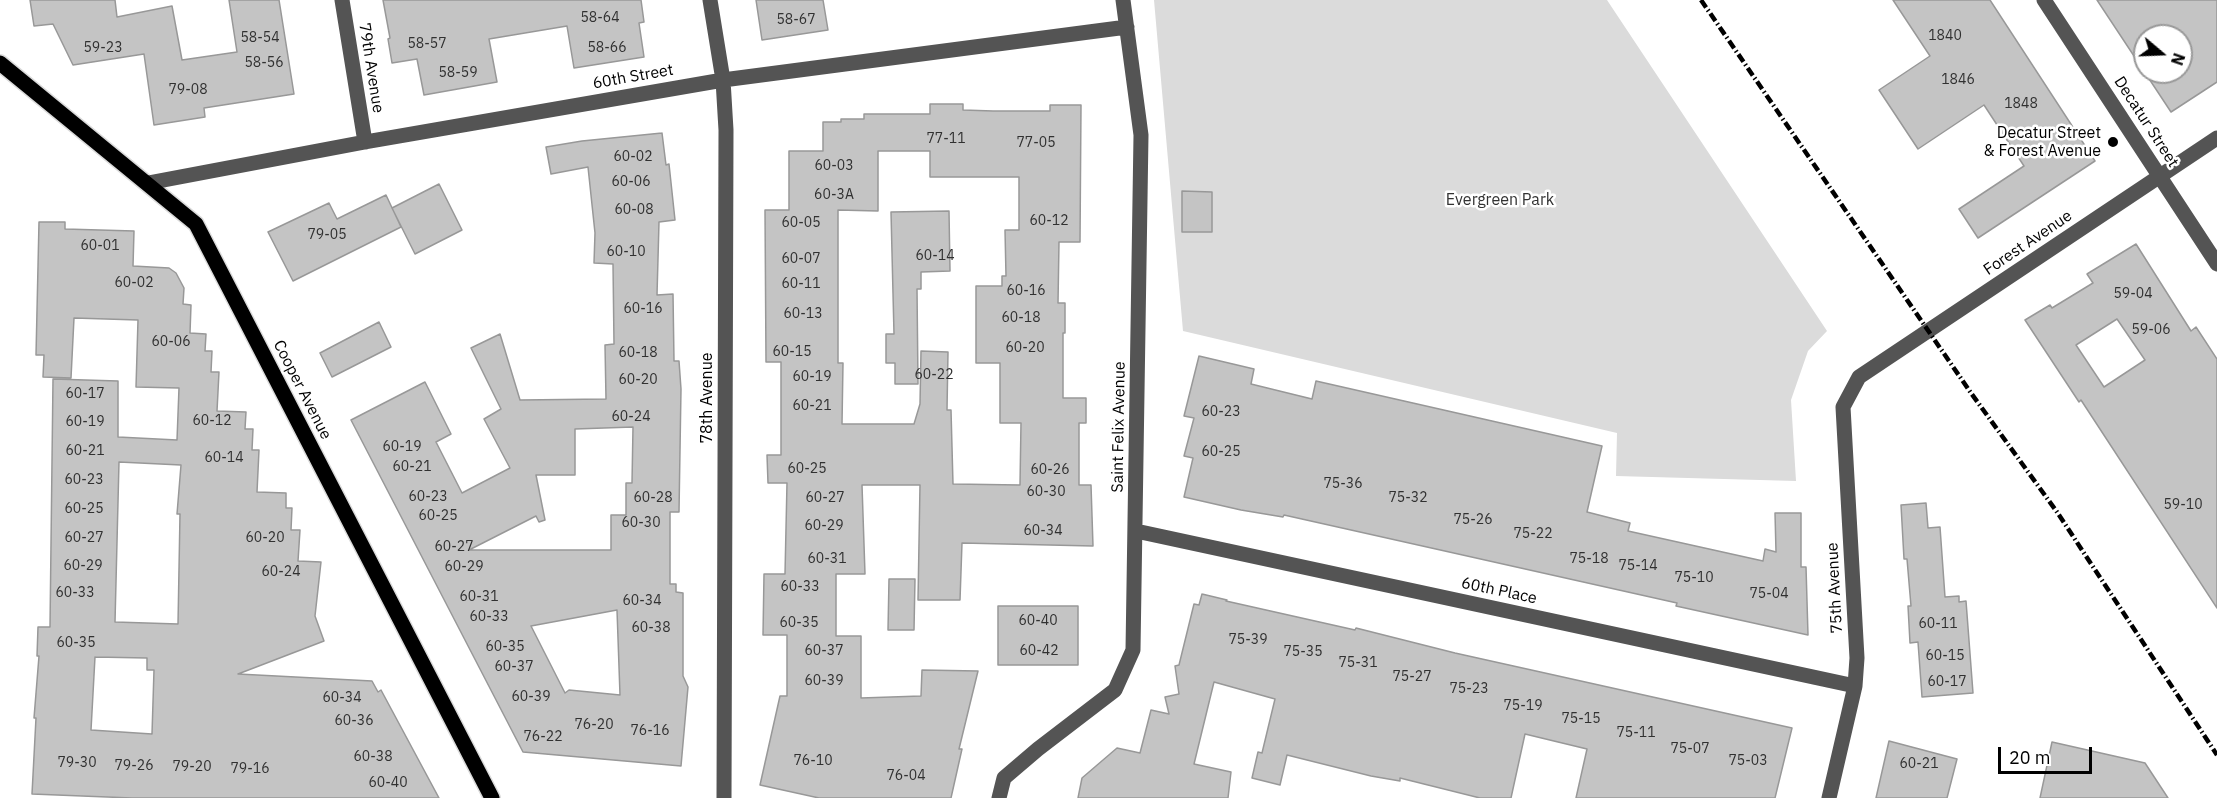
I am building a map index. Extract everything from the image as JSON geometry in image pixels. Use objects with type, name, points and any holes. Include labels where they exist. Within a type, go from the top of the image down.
[{"type":"main road","name":"Cooper Avenue","points":[[0,63],[196,224],[492,798]]},
{"type":"street","name":"79th Avenue","points":[[342,0],[365,142]]},
{"type":"street","name":"78th Avenue","points":[[710,0],[723,80],[726,130],[724,798]]},
{"type":"street","name":"Saint Felix Avenue","points":[[999,798],[1004,778],[1115,690],[1133,650],[1141,135],[1123,0]]},
{"type":"street","name":"Decatur Street","points":[[2044,0],[2217,264]]},
{"type":"street","name":"60th Street","points":[[148,183],[365,142],[723,80],[1127,27]]},
{"type":"street","name":"Forest Avenue","points":[[1859,377],[2217,138]]},
{"type":"street","name":"75th Avenue","points":[[1828,798],[1855,686],[1857,658],[1843,407],[1859,377]]},
{"type":"street","name":"60th Place","points":[[1136,531],[1855,686]]},
{"type":"green space","name":"Evergreen Park","points":[[1154,0],[1607,0],[1827,331],[1808,351],[1791,400],[1796,481],[1616,476],[1617,433],[1183,331]]},
{"type":"building","points":[[30,0],[115,0],[117,17],[172,6],[182,60],[237,52],[229,0],[279,0],[294,94],[204,108],[205,117],[154,125],[144,54],[73,65],[53,24],[34,26]]},
{"type":"building","points":[[383,0],[641,0],[644,22],[639,23],[644,57],[574,68],[567,26],[489,39],[497,82],[424,95],[417,59],[392,63]]},
{"type":"building","points":[[756,0],[823,0],[828,30],[762,40]]},
{"type":"building","points":[[1893,0],[1990,0],[2095,161],[1978,238],[1959,209],[2024,166],[1984,105],[1918,149],[1879,90],[1930,56]]},
{"type":"building","points":[[2097,0],[2217,0],[2217,82],[2171,112],[2152,84],[2193,84],[2193,24],[2133,24],[2133,54]]},
{"type":"building","points":[[930,104],[963,104],[963,110],[993,111],[1050,111],[1050,105],[1081,105],[1080,242],[1059,242],[1058,303],[1065,303],[1063,398],[1086,398],[1086,423],[1079,423],[1079,485],[1091,485],[1093,546],[962,543],[960,600],[918,600],[920,485],[862,485],[865,574],[836,574],[836,636],[861,636],[861,698],[921,696],[922,670],[978,671],[959,749],[962,749],[951,798],[819,798],[760,785],[780,696],[787,696],[787,635],[763,635],[764,574],[785,574],[787,483],[768,483],[767,455],[781,455],[781,362],[766,362],[765,210],[789,210],[789,151],[823,151],[823,122],[864,119],[864,114],[930,114]],"holes":[[[878,151],[930,151],[930,177],[1019,177],[1019,230],[1005,230],[1006,276],[1002,276],[1002,286],[976,286],[976,363],[1000,363],[1000,423],[1021,423],[1020,485],[953,484],[951,410],[947,410],[948,352],[921,351],[920,404],[914,424],[842,424],[843,363],[838,363],[838,210],[878,211]]]},
{"type":"building","points":[[662,133],[666,165],[669,164],[675,220],[659,222],[657,295],[673,294],[674,361],[679,361],[681,389],[679,512],[670,512],[670,584],[676,584],[676,592],[683,593],[683,676],[688,687],[681,766],[523,752],[351,420],[425,382],[451,434],[436,442],[462,493],[510,468],[484,419],[501,409],[471,348],[500,334],[520,400],[606,399],[605,345],[614,344],[613,264],[594,263],[595,233],[588,167],[551,174],[546,147]],"holes":[[[633,427],[632,483],[626,483],[626,515],[611,515],[611,550],[469,550],[536,516],[539,522],[545,520],[536,475],[575,475],[575,429]],[[617,610],[620,695],[569,690],[565,693],[531,626]]]},
{"type":"building","points":[[439,184],[462,230],[415,254],[392,208]]},
{"type":"building","points":[[1182,191],[1212,192],[1212,232],[1182,232]]},
{"type":"building","points":[[386,195],[401,227],[293,281],[268,232],[329,203],[337,219]]},
{"type":"building","points":[[949,211],[950,271],[921,272],[921,289],[917,289],[918,384],[895,384],[895,363],[886,363],[886,334],[894,334],[891,212]]},
{"type":"building","points":[[39,222],[65,222],[65,229],[134,231],[133,266],[169,268],[176,273],[184,288],[183,304],[191,305],[190,333],[206,334],[205,351],[212,351],[211,372],[219,372],[217,411],[246,412],[245,429],[253,429],[252,450],[259,450],[257,492],[286,493],[286,508],[292,508],[291,530],[300,530],[298,561],[321,562],[315,616],[324,641],[238,674],[372,681],[378,692],[381,690],[439,798],[132,798],[32,794],[36,718],[34,718],[39,656],[37,656],[38,627],[50,627],[53,379],[118,381],[118,437],[177,440],[179,388],[136,387],[138,320],[74,318],[71,378],[43,377],[44,355],[36,355]],"holes":[[[119,462],[181,465],[177,514],[180,514],[178,624],[115,622]],[[95,657],[147,658],[147,670],[154,670],[152,734],[91,730]]]},
{"type":"building","points":[[2136,244],[2191,331],[2196,327],[2217,359],[2217,608],[2081,400],[2079,402],[2025,320],[2050,305],[2052,308],[2093,283],[2087,274]],"holes":[[[2117,319],[2145,360],[2104,387],[2076,345]]]},
{"type":"building","points":[[379,322],[391,347],[332,377],[320,353]]},
{"type":"building","points":[[1199,356],[1254,369],[1251,384],[1312,399],[1316,381],[1602,446],[1587,512],[1630,523],[1628,531],[1763,561],[1765,549],[1776,552],[1775,513],[1801,513],[1801,567],[1806,567],[1808,635],[1676,606],[1677,603],[1284,515],[1283,517],[1241,510],[1184,497],[1193,458],[1184,456],[1194,418],[1184,416]]},
{"type":"building","points":[[1926,503],[1928,528],[1940,527],[1945,597],[1959,596],[1959,602],[1966,601],[1973,693],[1922,697],[1918,642],[1910,643],[1908,606],[1911,606],[1907,559],[1904,559],[1901,505]]},
{"type":"building","points":[[889,579],[915,579],[914,630],[888,630]]},
{"type":"building","points":[[1202,594],[1792,728],[1775,798],[1576,798],[1587,749],[1525,734],[1511,798],[1480,798],[1400,778],[1400,781],[1371,776],[1287,755],[1280,785],[1252,778],[1258,752],[1262,753],[1275,699],[1214,682],[1194,764],[1231,772],[1228,798],[1078,798],[1082,778],[1117,748],[1140,753],[1151,710],[1169,714],[1165,697],[1179,694],[1175,666],[1179,665],[1194,604],[1199,605]]},
{"type":"building","points":[[998,606],[1078,606],[1078,665],[998,665]]},
{"type":"building","points":[[1889,741],[1957,759],[1947,798],[1876,798]]},
{"type":"building","points":[[2052,742],[2145,763],[2168,798],[2040,798]]},
{"type":"railway","points":[[1701,0],[1971,393],[2057,512],[2217,755]]},
{"type":"place","name":"Decatur Street & Forest Avenue","points":[[2113,142]]}]
